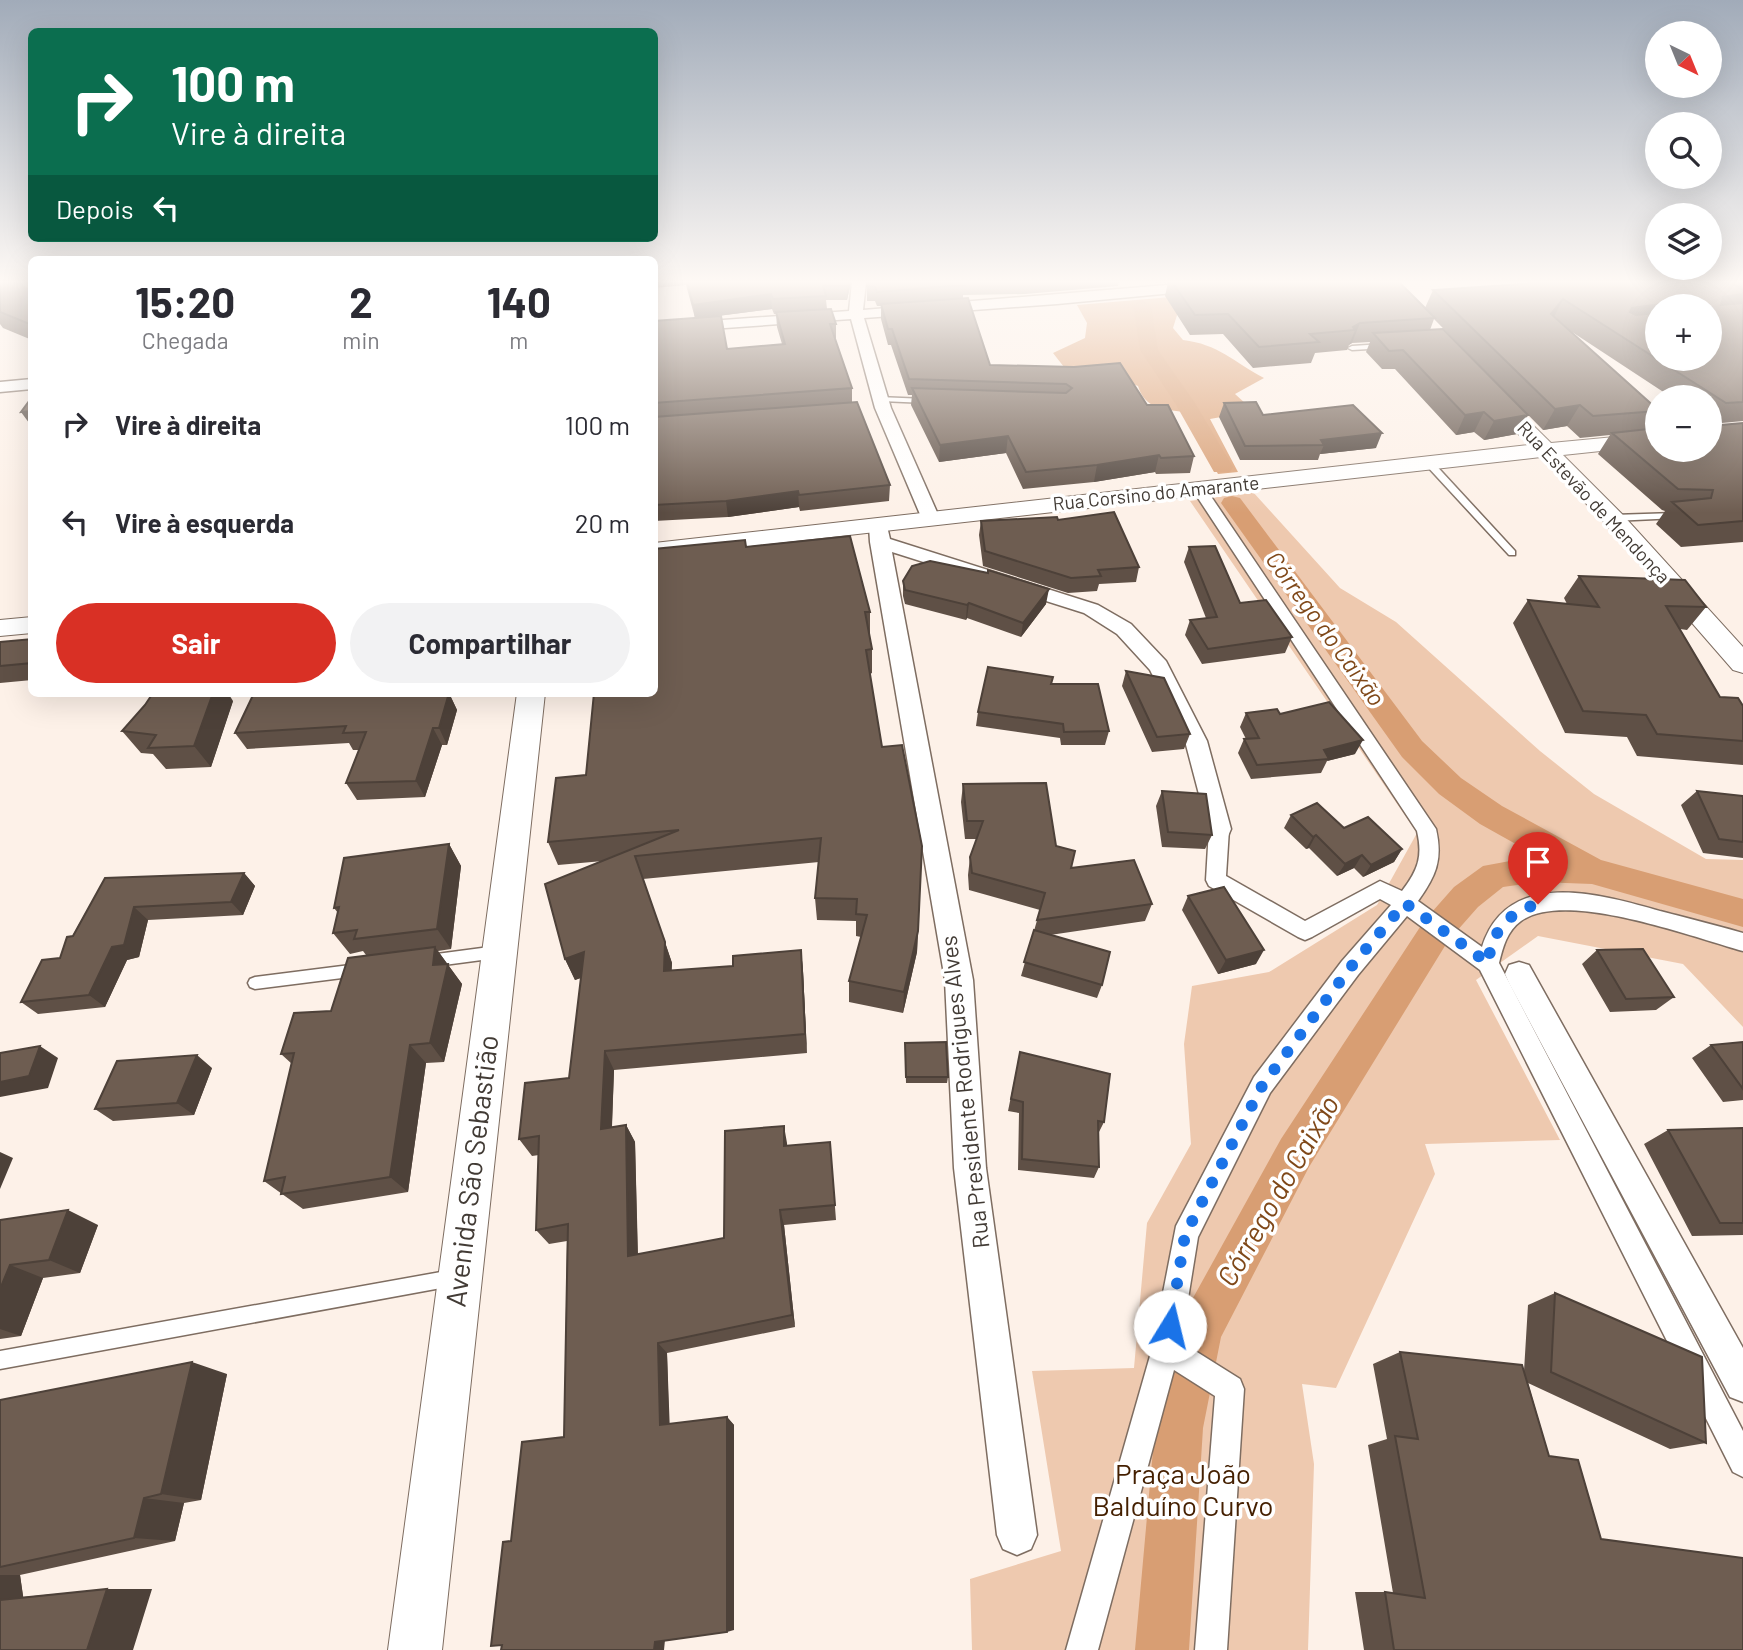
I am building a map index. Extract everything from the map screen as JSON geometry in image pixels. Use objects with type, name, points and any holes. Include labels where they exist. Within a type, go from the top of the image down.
[{"type":"street","points":[[867,359],[878,406],[930,519]]},
{"type":"street","name":"Rua Estevão de Mendonça","points":[[1478,382],[1613,518],[1743,664]]},
{"type":"street","points":[[0,387],[28,384]]},
{"type":"street","name":"Rua Corsino do Amarante","points":[[658,550],[878,534],[930,519],[1428,462],[1645,440]]},
{"type":"street","points":[[1082,1650],[1166,1349],[1185,1235],[1262,1086],[1431,866],[1432,852],[1426,829],[1199,489]]},
{"type":"street","points":[[878,534],[1091,609],[1124,629],[1159,666],[1196,741],[1219,829],[1216,880],[1305,931],[1380,889],[1405,903],[1488,963],[1743,1462]]},
{"type":"street","name":"Rua Presidente Rodrigues Alves","points":[[878,534],[959,980],[970,1168],[1017,1535]]},
{"type":"street","points":[[0,628],[28,625]]},
{"type":"street","name":"Avenida São Sebastião","points":[[415,1650],[530,697]]},
{"type":"street","points":[[1488,963],[1490,946],[1500,925],[1522,909],[1553,900],[1584,900],[1743,942]]},
{"type":"street","points":[[1519,974],[1743,1384]]},
{"type":"street","points":[[1166,1349],[1230,1389],[1211,1650]]},
{"type":"lane","points":[[878,406],[933,401]]},
{"type":"lane","points":[[1428,462],[1512,554]]},
{"type":"lane","points":[[1613,518],[1691,515]]},
{"type":"lane","points":[[417,962],[498,952]]},
{"type":"lane","points":[[255,983],[376,967]]},
{"type":"lane","points":[[0,1360],[459,1276]]},
{"type":"green space","name":"Praça João Balduíno Curvo","points":[[1253,492],[1340,588],[1396,622],[1540,751],[1594,794],[1706,859],[1743,860],[1743,1027],[1683,964],[1538,936],[1476,980],[1560,1140],[1425,1144],[1435,1174],[1336,1388],[1302,1384],[1314,1464],[1308,1650],[972,1650],[970,1579],[1061,1551],[1032,1371],[1134,1368],[1147,1223],[1191,1144],[1184,1044],[1192,986],[1269,972],[1377,905],[1417,833],[1190,501]]},
{"type":"shaded area","points":[[1058,359],[1231,359],[1264,378],[1235,394],[1246,404],[1249,412],[1210,419],[1238,472],[1218,474],[1184,412],[1150,404],[1138,386],[1115,377],[1064,367]]},
{"type":"building","points":[[658,359],[842,359],[852,388],[658,403]]},
{"type":"building","points":[[902,359],[988,359],[990,365],[1074,367],[1120,363],[1147,405],[1168,405],[1194,456],[1161,458],[1159,455],[1026,472],[1008,436],[940,445],[912,388],[1066,393],[1072,388],[1066,384],[909,379]]},
{"type":"building","points":[[1412,359],[1473,359],[1528,415],[1494,421],[1484,412],[1465,415]]},
{"type":"building","points":[[1504,359],[1601,359],[1645,398],[1645,412],[1593,416],[1580,405],[1555,409]]},
{"type":"building","points":[[1722,359],[1743,359],[1743,402],[1726,403],[1722,400],[1722,385],[1698,385],[1676,371],[1722,371]]},
{"type":"building","points":[[28,402],[28,411],[21,412]]},
{"type":"building","points":[[857,402],[890,485],[799,495],[798,491],[726,501],[658,505],[658,417]]},
{"type":"building","points":[[1256,402],[1263,415],[1353,405],[1382,433],[1321,440],[1324,445],[1245,446],[1224,403]]},
{"type":"building","points":[[1743,423],[1743,521],[1698,525],[1672,502],[1711,498],[1713,490],[1678,489],[1646,462],[1722,462],[1722,425]]},
{"type":"building","points":[[1645,429],[1645,461],[1612,433]]},
{"type":"building","points":[[1114,512],[1139,567],[1098,570],[1101,576],[1071,578],[985,551],[981,521],[1057,517],[1058,520]]},
{"type":"building","points":[[850,536],[870,612],[865,612],[872,649],[866,650],[882,747],[902,745],[922,846],[918,931],[904,992],[849,981],[867,915],[856,914],[857,899],[815,898],[821,838],[635,856],[665,942],[664,971],[733,966],[733,956],[801,950],[805,1034],[605,1051],[601,1129],[626,1125],[628,1256],[724,1238],[725,1131],[784,1126],[784,1146],[830,1142],[835,1205],[780,1210],[792,1315],[658,1343],[660,1425],[727,1417],[727,1632],[655,1642],[654,1650],[501,1650],[502,1645],[491,1646],[503,1542],[511,1541],[522,1442],[564,1437],[568,1224],[536,1230],[539,1136],[519,1139],[525,1083],[569,1078],[584,952],[565,959],[545,884],[679,830],[548,842],[556,778],[586,775],[594,697],[658,697],[658,549],[745,540],[746,547]]},
{"type":"building","points":[[1215,546],[1240,603],[1266,600],[1292,637],[1208,649],[1190,620],[1217,617],[1189,547]]},
{"type":"building","points":[[930,561],[988,573],[988,570],[1049,589],[1023,623],[969,603],[967,605],[905,590],[903,581],[912,566]]},
{"type":"building","points":[[1579,576],[1685,580],[1706,607],[1666,606],[1720,697],[1738,698],[1743,706],[1743,741],[1657,734],[1646,715],[1583,711],[1528,600],[1599,607]]},
{"type":"building","points":[[28,639],[28,663],[0,666],[0,642]]},
{"type":"building","points":[[988,667],[1053,677],[1051,684],[1098,684],[1109,731],[1064,732],[1063,724],[978,712]]},
{"type":"building","points":[[1126,671],[1164,678],[1190,734],[1157,737]]},
{"type":"building","points":[[150,697],[212,697],[194,746],[148,748],[156,735],[122,731]]},
{"type":"building","points":[[252,697],[448,697],[439,728],[433,728],[416,781],[346,783],[366,732],[343,733],[346,726],[235,733]]},
{"type":"building","points":[[1329,702],[1363,740],[1324,750],[1329,759],[1257,765],[1244,739],[1259,738],[1246,713],[1277,709],[1280,714]]},
{"type":"building","points":[[1046,783],[1056,846],[1075,851],[1071,868],[1134,860],[1152,904],[1037,920],[1045,893],[972,873],[970,857],[983,821],[967,821],[963,784]]},
{"type":"building","points":[[1162,791],[1206,794],[1212,835],[1168,832]]},
{"type":"building","points":[[1697,791],[1743,796],[1743,842],[1719,839]]},
{"type":"building","points":[[1317,803],[1344,828],[1368,817],[1402,849],[1371,865],[1362,855],[1345,864],[1291,815]]},
{"type":"building","points":[[449,844],[437,929],[354,939],[357,930],[333,933],[339,907],[334,908],[344,858]]},
{"type":"building","points":[[244,873],[231,902],[134,907],[124,945],[112,947],[89,995],[21,1002],[42,960],[60,958],[67,937],[73,936],[105,878]]},
{"type":"building","points":[[1224,887],[1264,950],[1226,960],[1188,896]]},
{"type":"building","points":[[1034,930],[1110,952],[1102,985],[1024,962]]},
{"type":"building","points":[[435,947],[433,965],[448,964],[430,1043],[410,1045],[390,1177],[281,1194],[285,1177],[264,1181],[294,1053],[281,1054],[294,1013],[331,1011],[348,958]]},
{"type":"building","points":[[1643,949],[1674,997],[1626,999],[1597,950]]},
{"type":"building","points":[[946,1042],[948,1077],[906,1077],[905,1043]]},
{"type":"building","points":[[1743,1042],[1743,1089],[1711,1045]]},
{"type":"building","points":[[40,1046],[29,1076],[0,1082],[0,1053]]},
{"type":"building","points":[[1020,1052],[1110,1074],[1104,1122],[1098,1121],[1099,1167],[1022,1159],[1023,1102],[1011,1099]]},
{"type":"building","points":[[197,1055],[177,1103],[95,1109],[117,1061]]},
{"type":"building","points":[[1743,1128],[1743,1223],[1720,1223],[1668,1130]]},
{"type":"building","points":[[68,1210],[49,1260],[10,1265],[0,1289],[0,1220]]},
{"type":"building","points":[[1555,1293],[1702,1357],[1706,1443],[1551,1372]]},
{"type":"building","points":[[1400,1352],[1522,1365],[1549,1456],[1578,1460],[1601,1539],[1743,1558],[1743,1650],[1394,1650],[1385,1592],[1425,1598],[1395,1436],[1418,1439]]},
{"type":"building","points":[[192,1362],[161,1494],[144,1498],[134,1538],[0,1567],[0,1400]]},
{"type":"building","points":[[107,1589],[87,1650],[0,1650],[0,1600]]},
{"type":"waterway","name":"Córrego do Caixão","points":[[1155,359],[1185,403],[1222,467]]},
{"type":"waterway","name":"Córrego do Caixão","points":[[1232,503],[1412,749],[1450,786],[1491,815],[1592,871]]},
{"type":"waterway","name":"Córrego do Caixão","points":[[1162,1650],[1179,1428],[1199,1332],[1295,1153],[1436,931],[1466,897],[1495,875],[1539,869],[1592,871]]},
{"type":"waterway","name":"Córrego do Caixão","points":[[1592,871],[1743,913]]},
{"type":"route","points":[[1170,1326],[1185,1235],[1262,1086],[1350,968],[1405,903],[1488,963],[1490,946],[1500,925],[1522,909],[1538,904]]}]
